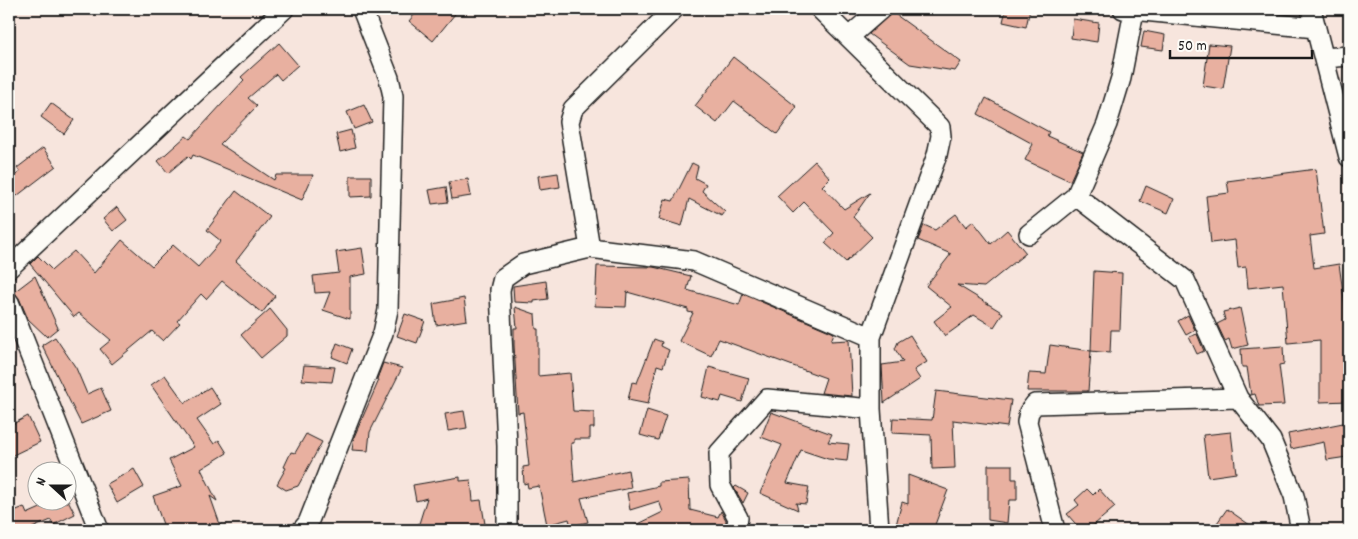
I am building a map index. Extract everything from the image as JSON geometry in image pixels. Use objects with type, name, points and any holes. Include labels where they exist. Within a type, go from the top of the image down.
[{"type":"street","points":[[9,268],[284,9]]},
{"type":"street","points":[[302,530],[308,523],[383,334],[388,310],[393,96],[389,78],[362,9]]},
{"type":"street","points":[[590,248],[569,122],[573,109],[674,9]]},
{"type":"street","points":[[820,9],[933,118],[940,127],[941,136],[937,155],[871,337],[871,409],[879,530]]},
{"type":"street","points":[[849,37],[881,9]]},
{"type":"street","points":[[1311,9],[1349,157]]},
{"type":"street","points":[[1029,234],[1076,196],[1107,124],[1121,78],[1128,10],[1316,28]]},
{"type":"street","points":[[1324,58],[1349,56]]},
{"type":"street","points":[[1076,196],[1185,280],[1238,398],[1271,440],[1294,496],[1300,530]]},
{"type":"street","points":[[507,530],[507,446],[500,290],[504,278],[522,264],[590,248],[694,260],[871,337]]},
{"type":"street","points":[[9,302],[99,530]]},
{"type":"street","points":[[1056,530],[1027,422],[1029,412],[1035,404],[1238,398]]},
{"type":"street","points":[[736,530],[738,518],[720,485],[719,453],[767,399],[871,409]]},
{"type":"building","points":[[419,9],[459,9],[433,41],[409,21]]},
{"type":"building","points":[[1006,9],[1030,9],[1026,27],[1003,22]]},
{"type":"building","points":[[892,12],[961,62],[955,71],[910,64],[869,34]]},
{"type":"building","points":[[1073,19],[1099,23],[1097,42],[1071,38]]},
{"type":"building","points":[[1144,31],[1165,35],[1163,50],[1141,47]]},
{"type":"building","points":[[279,43],[298,65],[281,80],[276,74],[248,98],[257,106],[220,144],[274,180],[276,175],[313,175],[302,200],[193,155],[191,159],[188,156],[168,173],[158,161],[186,136],[190,139],[244,80],[241,77]]},
{"type":"building","points":[[1209,44],[1230,46],[1223,89],[1203,86]]},
{"type":"building","points":[[733,57],[797,107],[777,134],[734,101],[717,123],[695,106]]},
{"type":"building","points":[[986,98],[1049,132],[1047,136],[1083,152],[1070,181],[1025,160],[1033,144],[978,114]]},
{"type":"building","points":[[51,103],[74,120],[64,134],[41,117]]},
{"type":"building","points":[[364,105],[372,122],[354,129],[347,112]]},
{"type":"building","points":[[351,130],[355,148],[340,152],[336,134]]},
{"type":"building","points":[[43,148],[56,166],[9,202],[9,180],[20,172],[17,168]]},
{"type":"building","points":[[815,161],[830,178],[822,186],[844,209],[870,193],[853,217],[872,237],[846,262],[825,243],[834,233],[804,202],[793,213],[777,196]]},
{"type":"building","points":[[692,163],[698,166],[695,178],[706,184],[702,191],[725,212],[722,216],[689,199],[682,226],[659,219],[665,199],[673,201]]},
{"type":"building","points":[[1316,169],[1324,234],[1310,236],[1314,268],[1339,264],[1349,334],[1349,401],[1320,402],[1320,340],[1288,343],[1283,284],[1248,288],[1246,267],[1238,268],[1235,240],[1211,243],[1206,196],[1229,193],[1227,181]]},
{"type":"building","points":[[558,173],[560,187],[540,190],[538,176]]},
{"type":"building","points":[[350,176],[371,176],[371,196],[350,197]]},
{"type":"building","points":[[468,179],[471,196],[452,199],[449,182]]},
{"type":"building","points":[[1146,186],[1174,199],[1168,213],[1140,201]]},
{"type":"building","points":[[446,187],[448,202],[432,204],[429,190]]},
{"type":"building","points":[[236,191],[270,217],[236,261],[275,296],[262,313],[222,281],[206,299],[201,294],[177,321],[180,323],[163,341],[152,331],[112,364],[100,349],[111,340],[79,313],[74,317],[30,264],[38,256],[52,270],[74,251],[94,273],[122,240],[152,266],[173,245],[198,267],[221,241],[207,230]]},
{"type":"building","points":[[117,207],[127,220],[113,231],[103,219]]},
{"type":"building","points":[[956,214],[966,227],[973,221],[991,244],[1007,230],[1026,253],[984,287],[957,285],[1003,313],[994,327],[974,315],[945,336],[934,321],[952,307],[926,286],[951,254],[918,240],[924,225],[935,230]]},
{"type":"building","points":[[362,248],[366,274],[350,277],[350,319],[323,310],[330,292],[315,293],[313,276],[339,273],[336,252]]},
{"type":"building","points":[[597,266],[653,267],[691,276],[687,290],[739,305],[743,294],[834,333],[831,341],[849,340],[852,396],[821,393],[826,378],[719,339],[711,356],[679,341],[693,313],[688,312],[688,309],[627,292],[626,307],[595,306]]},
{"type":"building","points":[[1094,271],[1122,273],[1120,330],[1111,330],[1110,353],[1091,351]]},
{"type":"building","points":[[35,276],[58,328],[47,337],[28,319],[19,298],[14,292]]},
{"type":"building","points":[[546,281],[548,299],[534,301],[534,303],[514,302],[513,286]]},
{"type":"building","points":[[464,298],[467,320],[436,325],[433,304]]},
{"type":"building","points":[[515,307],[535,314],[536,329],[538,329],[538,376],[570,373],[573,411],[594,412],[594,428],[590,428],[590,439],[574,439],[574,443],[571,443],[574,482],[628,470],[631,488],[581,498],[588,522],[571,526],[569,519],[547,525],[539,486],[528,488],[527,483],[524,484],[523,467],[529,466],[523,412],[518,413],[514,345],[514,328],[517,328]]},
{"type":"building","points":[[1240,308],[1248,345],[1232,349],[1229,339],[1225,341],[1217,324],[1225,320],[1223,312]]},
{"type":"building","points":[[270,309],[287,330],[287,336],[261,358],[241,335]]},
{"type":"building","points":[[405,314],[425,321],[417,343],[397,336]]},
{"type":"building","points":[[1188,315],[1195,330],[1186,335],[1178,321]]},
{"type":"building","points":[[1197,334],[1204,351],[1197,354],[1189,337]]},
{"type":"building","points":[[910,335],[927,362],[914,370],[920,379],[884,403],[882,365],[903,362],[895,349],[898,342]]},
{"type":"building","points":[[55,337],[76,368],[87,394],[101,388],[111,411],[81,424],[42,345]]},
{"type":"building","points":[[654,339],[662,342],[661,346],[669,350],[663,367],[657,365],[648,404],[628,400],[632,382],[637,383]]},
{"type":"building","points":[[337,343],[352,349],[347,363],[332,357]]},
{"type":"building","points":[[1050,345],[1091,351],[1088,391],[1027,391],[1029,373],[1046,374]]},
{"type":"building","points":[[1283,346],[1284,364],[1279,365],[1284,405],[1259,406],[1255,394],[1251,395],[1247,367],[1242,367],[1241,349]]},
{"type":"building","points":[[383,363],[402,368],[370,432],[368,451],[352,450],[354,437],[379,380],[377,379]]},
{"type":"building","points":[[304,365],[335,367],[332,382],[302,380]]},
{"type":"building","points":[[709,367],[749,378],[742,402],[722,396],[720,402],[702,397]]},
{"type":"building","points":[[165,375],[185,403],[210,387],[221,404],[197,420],[214,444],[219,440],[227,453],[201,469],[217,501],[210,496],[222,530],[165,530],[153,496],[182,486],[169,460],[194,447],[151,385]]},
{"type":"building","points":[[936,391],[1011,400],[1007,427],[953,420],[955,468],[932,469],[931,435],[892,433],[893,418],[932,420]]},
{"type":"building","points":[[647,410],[666,416],[658,440],[640,435]]},
{"type":"building","points":[[464,411],[467,428],[448,431],[445,414]]},
{"type":"building","points":[[771,412],[832,434],[828,442],[849,444],[847,461],[828,459],[801,450],[787,483],[809,487],[806,504],[796,503],[798,510],[760,493],[782,445],[761,437]]},
{"type":"building","points":[[28,416],[40,442],[9,457],[9,426]]},
{"type":"building","points":[[1343,423],[1347,457],[1327,460],[1324,442],[1291,449],[1288,434]]},
{"type":"building","points":[[1231,432],[1236,473],[1208,477],[1203,435]]},
{"type":"building","points":[[306,434],[322,442],[298,486],[286,490],[277,484],[286,468],[284,467],[291,452],[295,453]]},
{"type":"building","points":[[988,465],[1012,465],[1012,479],[1017,479],[1017,500],[1009,500],[1007,523],[988,520]]},
{"type":"building","points":[[134,469],[144,487],[117,503],[107,484]]},
{"type":"building","points":[[908,475],[948,490],[933,530],[917,530],[896,525],[902,502],[908,504]]},
{"type":"building","points":[[460,477],[460,481],[471,480],[473,501],[481,500],[486,530],[417,530],[427,498],[416,501],[413,485]]},
{"type":"building","points":[[689,480],[690,510],[718,517],[721,511],[726,520],[725,530],[626,530],[663,512],[659,501],[630,510],[627,493],[659,486],[659,482]]},
{"type":"building","points":[[736,486],[748,493],[743,503],[734,488]]},
{"type":"building","points":[[1087,489],[1093,495],[1099,489],[1115,507],[1088,530],[1081,530],[1067,514],[1079,505],[1075,500]]},
{"type":"building","points":[[24,507],[27,514],[32,512],[74,512],[75,514],[53,525],[51,520],[32,528],[33,530],[9,530],[9,513]]},
{"type":"building","points":[[1227,509],[1257,530],[1212,530]]}]
